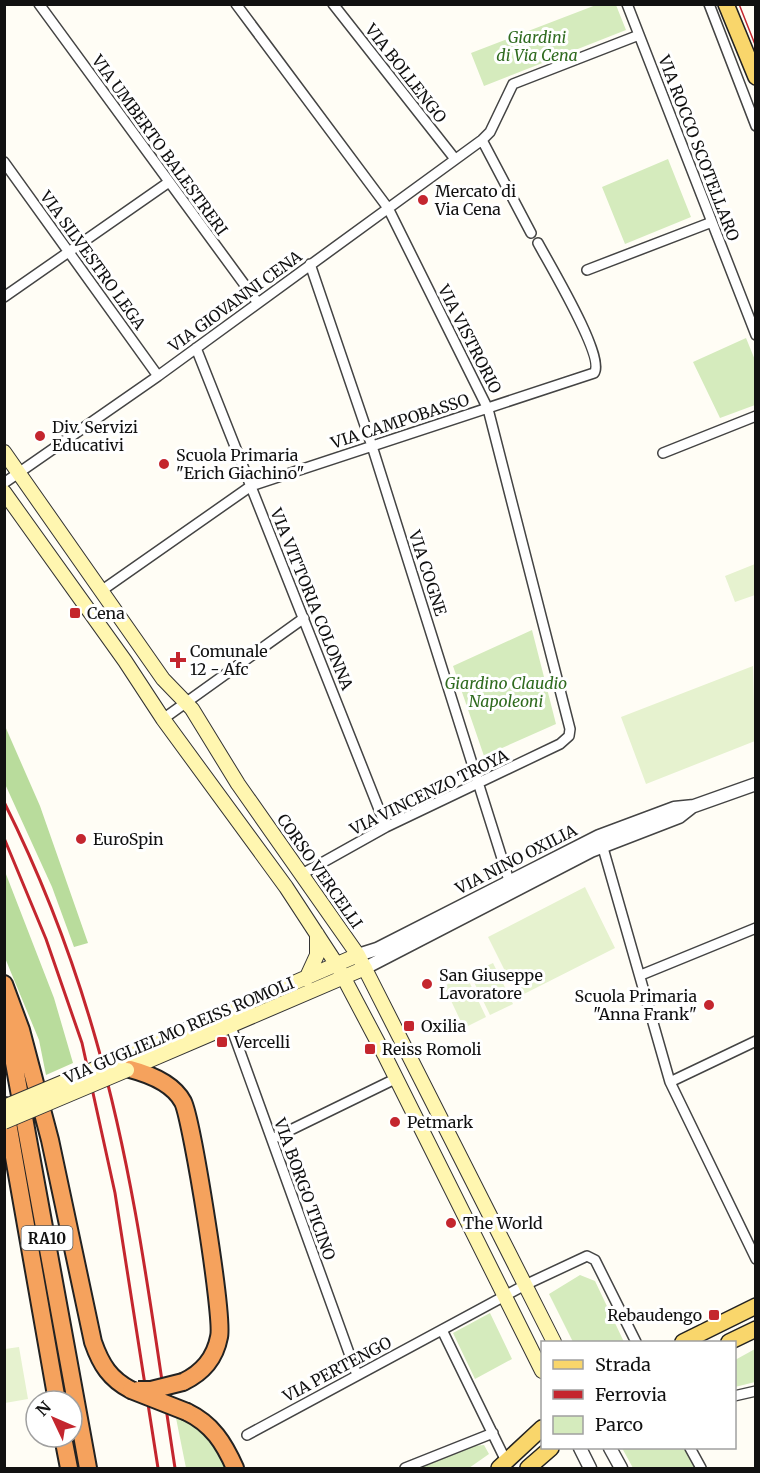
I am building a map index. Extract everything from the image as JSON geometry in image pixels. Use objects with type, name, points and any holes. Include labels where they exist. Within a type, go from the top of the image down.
[{"type":"highway","name":"RA10","points":[[4,984],[21,1030],[50,1140],[93,1342],[102,1365],[110,1376],[131,1390],[199,1417],[216,1432],[235,1468]]},
{"type":"highway","name":"RA10","points":[[4,1008],[88,1468]]},
{"type":"highway","points":[[126,1066],[167,1085],[182,1100],[192,1144],[221,1328],[210,1360],[193,1377],[183,1382],[151,1390],[131,1390]]},
{"type":"highway","name":"RA10","points":[[4,1105],[55,1389]]},
{"type":"highway","name":"RA10","points":[[38,1299],[48,1389]]},
{"type":"highway","points":[[56,1449],[59,1468]]},
{"type":"highway","points":[[65,1449],[69,1468]]},
{"type":"main road","points":[[726,4],[756,77]]},
{"type":"main road","name":"CORSO VERCELLI","points":[[4,452],[163,679],[186,702],[201,722],[238,783],[358,955],[553,1341]]},
{"type":"main road","points":[[4,492],[125,661],[163,719],[203,770],[345,978],[541,1367]]},
{"type":"main road","points":[[306,979],[317,955],[317,934]]},
{"type":"main road","name":"VIA GUGLIELMO REISS ROMOLI","points":[[4,1122],[229,1019],[358,955]]},
{"type":"main road","name":"VIA GUGLIELMO REISS ROMOLI","points":[[229,1019],[345,978],[365,968]]},
{"type":"main road","name":"VIA GUGLIELMO REISS ROMOLI","points":[[4,1105],[126,1066]]},
{"type":"main road","points":[[685,1341],[756,1306]]},
{"type":"main road","points":[[731,1341],[756,1329]]},
{"type":"main road","points":[[503,1465],[541,1430]]},
{"type":"main road","points":[[528,1468],[550,1449]]},
{"type":"street","name":"VIA UMBERTO BALESTRERI","points":[[39,4],[258,303]]},
{"type":"street","name":"VIA VISTRORIO","points":[[236,4],[388,208],[488,409],[569,723],[568,736]]},
{"type":"street","name":"VIA BOLLENGO","points":[[333,4],[455,159]]},
{"type":"street","name":"VIA ROCCO SCOTELLARO","points":[[627,4],[756,335]]},
{"type":"street","points":[[709,4],[756,126]]},
{"type":"street","name":"VIA GIOVANNI CENA","points":[[4,483],[158,376],[482,140],[490,132],[513,84],[639,35]]},
{"type":"street","points":[[482,140],[531,233]]},
{"type":"street","name":"VIA SILVESTRO LEGA","points":[[4,162],[158,376]]},
{"type":"street","points":[[4,297],[169,182]]},
{"type":"street","points":[[587,270],[712,222]]},
{"type":"street","name":"VIA CAMPOBASSO","points":[[101,591],[251,486],[590,375],[597,369],[575,312],[538,243]]},
{"type":"street","name":"VIA COGNE","points":[[310,264],[372,446],[511,886]]},
{"type":"street","name":"VIA VITTORIA COLONNA","points":[[196,348],[386,827]]},
{"type":"street","points":[[663,453],[756,416]]},
{"type":"street","points":[[163,719],[304,618]]},
{"type":"street","name":"VIA VINCENZO TROYA","points":[[302,874],[386,827],[560,744],[568,736]]},
{"type":"street","name":"VIA NINO OXILIA","points":[[358,955],[377,949],[674,808],[694,806],[756,784]]},
{"type":"street","points":[[601,841],[670,1082],[756,1259]]},
{"type":"street","name":"VIA NINO OXILIA","points":[[365,968],[511,886]]},
{"type":"street","points":[[640,975],[756,928]]},
{"type":"street","name":"VIA BORGO TICINO","points":[[229,1019],[357,1375]]},
{"type":"street","points":[[670,1082],[756,1041]]},
{"type":"street","points":[[272,1139],[397,1078]]},
{"type":"street","name":"VIA PERTENGO","points":[[247,1434],[525,1285],[584,1257],[592,1258],[635,1341]]},
{"type":"street","points":[[442,1330],[493,1432],[503,1465]]},
{"type":"street","points":[[736,1396],[756,1391]]},
{"type":"street","points":[[405,1468],[493,1432]]},
{"type":"street","points":[[580,1449],[590,1468]]},
{"type":"street","points":[[611,1449],[621,1468]]},
{"type":"street","points":[[691,1449],[701,1468]]},
{"type":"green space","name":"Giardini di Via Cena","points":[[596,5],[616,5],[626,30],[484,86],[471,53]]},
{"type":"green space","points":[[668,159],[691,217],[625,244],[602,187]]},
{"type":"green space","points":[[746,338],[755,360],[755,405],[720,418],[693,362]]},
{"type":"green space","points":[[755,564],[755,595],[735,602],[725,576]]},
{"type":"green space","name":"Giardino Claudio Napoleoni","points":[[532,630],[556,724],[484,756],[453,666]]},
{"type":"green space","points":[[753,666],[755,741],[646,784],[621,717]]},
{"type":"green space","points":[[5,726],[40,806],[88,943],[74,947],[52,887],[5,784]]},
{"type":"green space","points":[[4,869],[54,998],[73,1063],[46,1075],[39,1040],[5,958]]},
{"type":"green space","points":[[585,887],[615,948],[518,997],[488,937]]},
{"type":"green space","points":[[493,963],[513,1004],[490,1015],[470,974]]},
{"type":"green space","points":[[466,975],[486,1017],[464,1028],[444,986]]},
{"type":"green space","points":[[580,1275],[595,1281],[624,1341],[572,1341],[549,1294]]},
{"type":"green space","points":[[490,1313],[512,1359],[475,1379],[453,1333]]},
{"type":"green space","points":[[19,1347],[26,1389],[24,1389],[24,1400],[5,1403],[5,1349]]},
{"type":"green space","points":[[755,1349],[755,1382],[736,1387],[736,1359]]},
{"type":"green space","points":[[176,1418],[195,1425],[202,1431],[213,1443],[227,1468],[186,1468]]},
{"type":"green space","points":[[484,1445],[489,1454],[469,1468],[418,1468],[473,1446]]},
{"type":"green space","points":[[623,1449],[686,1449],[696,1468],[633,1468]]},
{"type":"tram line","points":[[739,4],[756,47]]},
{"type":"railway","points":[[4,802],[44,889],[67,949],[110,1092],[133,1199],[175,1468]]},
{"type":"railway","points":[[4,838],[46,939],[82,1043],[115,1193],[158,1468]]},
{"type":"place","name":"Mercato di Via Cena","points":[[423,200]]},
{"type":"place","name":"Div. Servizi Educativi","points":[[40,436]]},
{"type":"place","name":"Scuola Primaria \"Erich Giachino\"","points":[[164,464]]},
{"type":"place","name":"Cena","points":[[75,613]]},
{"type":"place","name":"Comunale 12 - Afc","points":[[178,660]]},
{"type":"place","name":"EuroSpin","points":[[81,839]]},
{"type":"place","name":"San Giuseppe Lavoratore","points":[[427,984]]},
{"type":"place","name":"Scuola Primaria \"Anna Frank\"","points":[[709,1005]]},
{"type":"place","name":"Oxilia","points":[[409,1026]]},
{"type":"place","name":"Vercelli","points":[[222,1042]]},
{"type":"place","name":"Reiss Romoli","points":[[370,1049]]},
{"type":"place","name":"Petmark","points":[[395,1122]]},
{"type":"place","name":"The World","points":[[451,1223]]},
{"type":"place","name":"Rebaudengo","points":[[714,1315]]}]
